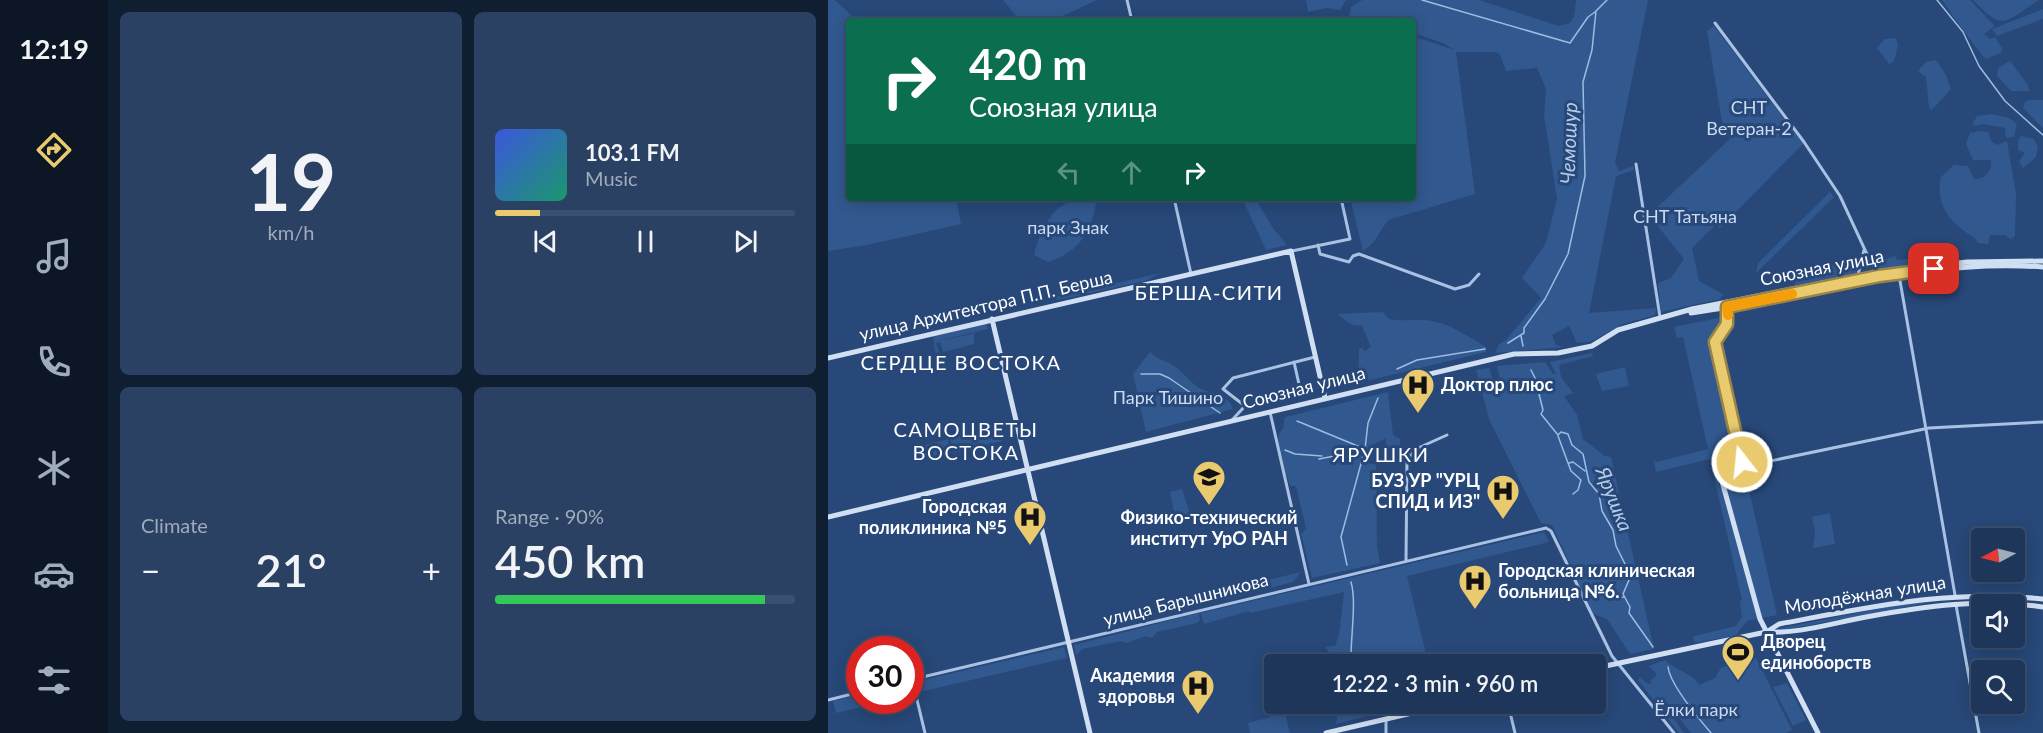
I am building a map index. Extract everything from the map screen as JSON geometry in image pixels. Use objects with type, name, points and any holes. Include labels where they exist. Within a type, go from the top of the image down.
[{"type":"main road","name":"улица Архитектора П.П. Берша","points":[[828,358],[1290,251]]},
{"type":"main road","points":[[1290,251],[1325,398]]},
{"type":"main road","name":"Союзная улица","points":[[1693,311],[1727,307],[1879,274],[1919,268],[1967,262],[2043,261]]},
{"type":"main road","name":"Союзная улица","points":[[828,517],[1514,354],[1558,353],[1592,346],[1618,330],[1660,318],[1858,276],[1899,273],[1919,268],[2043,267]]},
{"type":"main road","points":[[1727,307],[1727,324],[1715,342],[1737,446],[1726,465],[1722,481],[1760,619],[1818,733]]},
{"type":"main road","points":[[992,319],[1090,733]]},
{"type":"main road","name":"Молодёжная улица","points":[[1766,632],[1779,624],[1906,600],[1995,594],[2043,599]]},
{"type":"main road","points":[[1955,595],[1956,603]]},
{"type":"main road","name":"Молодёжная улица","points":[[1606,666],[1766,632],[1781,633],[1956,603],[1995,602],[2043,607]]},
{"type":"main road","points":[[1326,733],[1408,714]]},
{"type":"street","points":[[1127,0],[1131,18]]},
{"type":"street","points":[[1715,23],[1804,142],[1840,196],[1873,267],[1879,274]]},
{"type":"street","points":[[1636,164],[1660,318]]},
{"type":"street","points":[[1175,201],[1191,274]]},
{"type":"street","points":[[1290,251],[1350,239],[1342,201]]},
{"type":"street","points":[[1318,245],[1320,254],[1343,262],[1349,262],[1353,256],[1359,254],[1455,289],[1469,285],[1479,274]]},
{"type":"street","points":[[1858,276],[1864,248]]},
{"type":"street","points":[[1899,273],[1955,595]]},
{"type":"street","points":[[1245,406],[1223,389],[1233,378],[1315,357]]},
{"type":"street","points":[[1230,422],[1245,406],[1301,393],[1294,362]]},
{"type":"street","points":[[1270,412],[1309,584]]},
{"type":"street","points":[[1737,446],[1740,459],[1751,465],[1926,429],[2043,422]]},
{"type":"street","points":[[1406,561],[1407,460],[1416,449],[1447,435]]},
{"type":"street","name":"улица Барышникова","points":[[924,677],[1548,528],[1612,656]]},
{"type":"street","points":[[1956,603],[1979,733]]},
{"type":"street","points":[[1606,666],[1612,656],[1674,733]]},
{"type":"street","points":[[828,699],[846,695]]},
{"type":"street","points":[[920,714],[925,733]]},
{"type":"street","points":[[1510,714],[1515,733]]},
{"type":"street","points":[[1386,719],[1386,733]]},
{"type":"green space","points":[[828,0],[835,0],[854,18],[846,18],[846,201],[957,201],[961,224],[867,245],[828,251]]},
{"type":"green space","points":[[1003,0],[1097,0],[1058,18],[1018,18]]},
{"type":"green space","points":[[1306,0],[1346,0],[1340,10],[1327,8],[1308,12]]},
{"type":"green space","points":[[1362,0],[1479,0],[1559,26],[1570,23],[1574,16],[1576,0],[1648,0],[1615,163],[1619,171],[1633,166],[1634,170],[1616,176],[1589,313],[1656,308],[1655,315],[1623,324],[1590,342],[1577,343],[1569,326],[1552,335],[1556,345],[1564,347],[1495,353],[1499,344],[1505,341],[1541,298],[1522,278],[1546,243],[1557,199],[1544,115],[1546,89],[1537,68],[1506,71],[1500,55],[1496,52],[1456,52],[1475,194],[1388,220],[1373,243],[1363,251],[1351,201],[1416,201],[1416,37],[1454,50],[1443,43],[1416,34],[1416,18],[1349,18],[1351,7]]},
{"type":"green space","points":[[1942,0],[1970,0],[1995,26],[1984,34],[1990,39],[1995,37],[2002,48],[2001,53],[1986,59]]},
{"type":"green space","points":[[1973,0],[2039,0],[2004,21],[1992,17]]},
{"type":"green space","points":[[2043,9],[2043,19],[1997,36],[1992,29]]},
{"type":"green space","points":[[1714,26],[1803,144],[1719,229],[1719,221],[1692,248],[1699,281],[1723,294],[1720,299],[1661,312],[1658,283],[1671,278],[1684,259],[1649,215],[1730,139],[1723,128],[1707,31]]},
{"type":"green space","points":[[1896,38],[1898,45],[1894,61],[1889,64],[1877,48],[1885,39]]},
{"type":"green space","points":[[1936,60],[1946,75],[1951,89],[1932,110],[1929,108],[1926,77],[1918,71],[1926,62]]},
{"type":"green space","points":[[2010,61],[2028,85],[2029,91],[2011,91],[1997,76],[1998,68]]},
{"type":"green space","points":[[2043,100],[2043,128],[2023,108],[2025,102]]},
{"type":"green space","points":[[1991,114],[2009,118],[2017,124],[2014,137],[2006,138],[2005,128],[1983,124],[1974,126],[1973,123],[1977,116]]},
{"type":"green space","points":[[1988,132],[1992,142],[1997,145],[2007,141],[2016,194],[2015,236],[2011,239],[2005,235],[1990,235],[1988,244],[1978,243],[1974,237],[1952,220],[1941,201],[1940,193],[1941,177],[1954,165],[1968,166],[1974,179],[1984,176],[1989,171],[1991,160],[1973,160],[1966,144],[1970,133]]},
{"type":"green space","points":[[2021,136],[2034,139],[2038,148],[2036,157],[2023,168],[2019,161],[2025,153],[2018,150],[2018,141]]},
{"type":"green space","points":[[1830,192],[1834,197],[1756,273],[1758,263]]},
{"type":"green space","name":"парк Знак","points":[[1069,201],[1096,201],[1088,230],[1077,246],[1048,262],[1034,255],[1048,220]]},
{"type":"green space","points":[[1243,201],[1257,201],[1273,228],[1287,245],[1266,250]]},
{"type":"green space","points":[[1867,248],[1875,263],[1895,256],[1897,260],[1939,256],[1942,259],[1878,270],[1873,266]]},
{"type":"green space","points":[[1861,259],[1856,274],[1795,285],[1794,273]]},
{"type":"green space","points":[[1161,273],[1145,281],[1068,298],[1056,300],[1054,297]]},
{"type":"green space","points":[[1383,312],[1389,319],[1430,321],[1449,326],[1486,347],[1486,352],[1358,383],[1359,349],[1362,347],[1364,351],[1371,347],[1362,326],[1352,325],[1337,314]]},
{"type":"green space","points":[[1733,315],[1716,341],[1777,615],[1747,621],[1736,635],[1696,643],[1694,636],[1736,626],[1742,617],[1740,601],[1742,600],[1710,459],[1656,472],[1654,460],[1657,462],[1708,449],[1683,337],[1677,338],[1674,327]]},
{"type":"green space","points":[[986,323],[988,329],[934,342],[933,336]]},
{"type":"green space","points":[[991,330],[974,334],[974,344],[943,352],[940,342],[936,343],[939,352],[935,353],[934,342]]},
{"type":"green space","name":"Парк Тишино","points":[[1150,352],[1177,368],[1195,385],[1226,399],[1233,409],[1146,432],[1133,374]]},
{"type":"green space","points":[[1592,353],[1593,356],[1559,365],[1561,377],[1573,393],[1564,396],[1577,415],[1583,439],[1605,456],[1611,457],[1654,649],[1630,654],[1607,619],[1593,614],[1552,525],[1541,523],[1489,419],[1476,370],[1489,368],[1493,380],[1500,379],[1497,366],[1545,362],[1553,374],[1556,374],[1550,362]]},
{"type":"green space","points":[[1625,367],[1629,386],[1602,391],[1596,374]]},
{"type":"green space","points":[[1388,392],[1393,435],[1400,439],[1400,446],[1395,451],[1386,446],[1386,438],[1369,447],[1369,464],[1376,464],[1377,545],[1380,563],[1312,578],[1301,534],[1306,529],[1296,486],[1290,486],[1278,447],[1279,434],[1283,429],[1285,417]]},
{"type":"green space","points":[[999,427],[1002,441],[954,453],[950,439]]},
{"type":"green space","points":[[948,439],[951,453],[917,462],[913,448]]},
{"type":"green space","points":[[1182,489],[1190,514],[1175,517],[1170,492]]},
{"type":"green space","points":[[1830,513],[1835,544],[1813,548],[1815,532],[1812,517]]},
{"type":"green space","points":[[1544,532],[1549,542],[1407,576],[1426,654],[1331,654],[1325,647],[1335,646],[1339,635],[1344,592],[1250,613],[1249,611],[1204,624],[1201,613]]},
{"type":"green space","points":[[1301,572],[1293,582],[1224,600],[1222,591]]},
{"type":"green space","points":[[1943,600],[1778,631],[1777,629],[1908,603]]},
{"type":"green space","points":[[1199,613],[1200,620],[1197,623],[1157,632],[1152,638],[1146,636],[1126,643],[1121,641],[1082,649],[1076,655],[1074,645]]},
{"type":"green space","points":[[1064,647],[1067,658],[924,691],[924,680]]},
{"type":"green space","name":"Ёлки парк","points":[[1756,658],[1792,730],[1786,733],[1691,733],[1664,699],[1663,704],[1684,733],[1679,733],[1638,680],[1640,677],[1646,683],[1652,684],[1650,681],[1657,675],[1649,666],[1665,660],[1693,677],[1699,685],[1715,678],[1721,668],[1730,664],[1733,670]]},
{"type":"green space","points":[[1787,683],[1806,720],[1793,726],[1773,687]]},
{"type":"green space","points":[[846,698],[846,711],[836,713],[833,701]]},
{"type":"green space","points":[[1270,714],[1285,714],[1290,733],[1250,733],[1248,723],[1271,717]]},
{"type":"green space","points":[[1338,714],[1374,714],[1336,724]]},
{"type":"waterway","points":[[1422,0],[1570,43],[1588,17],[1595,12]]},
{"type":"waterway","name":"Чемошур","points":[[1508,343],[1524,333],[1524,328],[1545,299],[1568,254],[1585,176],[1583,82],[1592,50],[1596,11],[1607,0]]},
{"type":"waterway","points":[[1937,0],[1963,32],[1979,66],[2005,101],[2043,135]]},
{"type":"waterway","name":"Ярушка","points":[[1521,336],[1523,346]]},
{"type":"waterway","name":"Чемошур","points":[[1397,369],[1417,360],[1485,349]]},
{"type":"waterway","name":"Ярушка","points":[[1531,370],[1543,410],[1541,414],[1558,435],[1561,432],[1568,434],[1572,445],[1583,454],[1589,482],[1599,494],[1602,511],[1613,530],[1616,546],[1625,564],[1623,573],[1629,580],[1623,594],[1630,607],[1629,613],[1653,647]]},
{"type":"waterway","points":[[1141,374],[1160,374],[1169,378],[1220,413]]},
{"type":"waterway","name":"Чемошур","points":[[1347,565],[1341,537],[1365,449],[1368,423],[1378,398]]},
{"type":"waterway","points":[[1297,421],[1365,449]]},
{"type":"waterway","points":[[1558,436],[1571,471],[1581,480],[1578,490],[1573,494]]},
{"type":"waterway","points":[[1285,450],[1295,454],[1322,456]]},
{"type":"waterway","points":[[1319,459],[1365,450]]},
{"type":"waterway","points":[[1569,463],[1573,462],[1585,471]]},
{"type":"waterway","name":"Чемошур","points":[[1351,582],[1353,590],[1351,654]]},
{"type":"waterway","points":[[1613,598],[1624,597]]},
{"type":"waterway","name":"Ярушка","points":[[1668,667],[1679,692],[1711,733]]},
{"type":"slow traffic","points":[[1728,315],[1727,307],[1792,294]]},
{"type":"place","name":"Доктор плюс","points":[[1418,414]]},
{"type":"place","name":"Физико-технический институт УрО РАН","points":[[1209,506]]},
{"type":"place","name":"БУЗ УР \"УРЦ СПИД и ИЗ\"","points":[[1503,520]]},
{"type":"place","name":"Городская поликлиника №5","points":[[1030,546]]},
{"type":"place","name":"Городская клиническая больница №6.","points":[[1475,610]]},
{"type":"place","name":"Дворец единоборств","points":[[1738,681]]},
{"type":"place","name":"Академия здоровья","points":[[1198,715]]},
{"type":"district","name":"БЕРША-СИТИ","points":[[1209,293]]},
{"type":"district","name":"СЕРДЦЕ ВОСТОКА","points":[[961,363]]},
{"type":"district","name":"САМОЦВЕТЫ ВОСТОКА","points":[[966,442]]},
{"type":"district","name":"ЯРУШКИ","points":[[1381,455]]},
{"type":"route","points":[[1742,462],[1738,453],[1715,342],[1727,324],[1727,307],[1879,276],[1934,269]]},
{"type":"park label","name":"СНТ Ветеран-2","points":[[1749,118]]},
{"type":"park label","name":"СНТ Татьяна","points":[[1685,217]]}]
